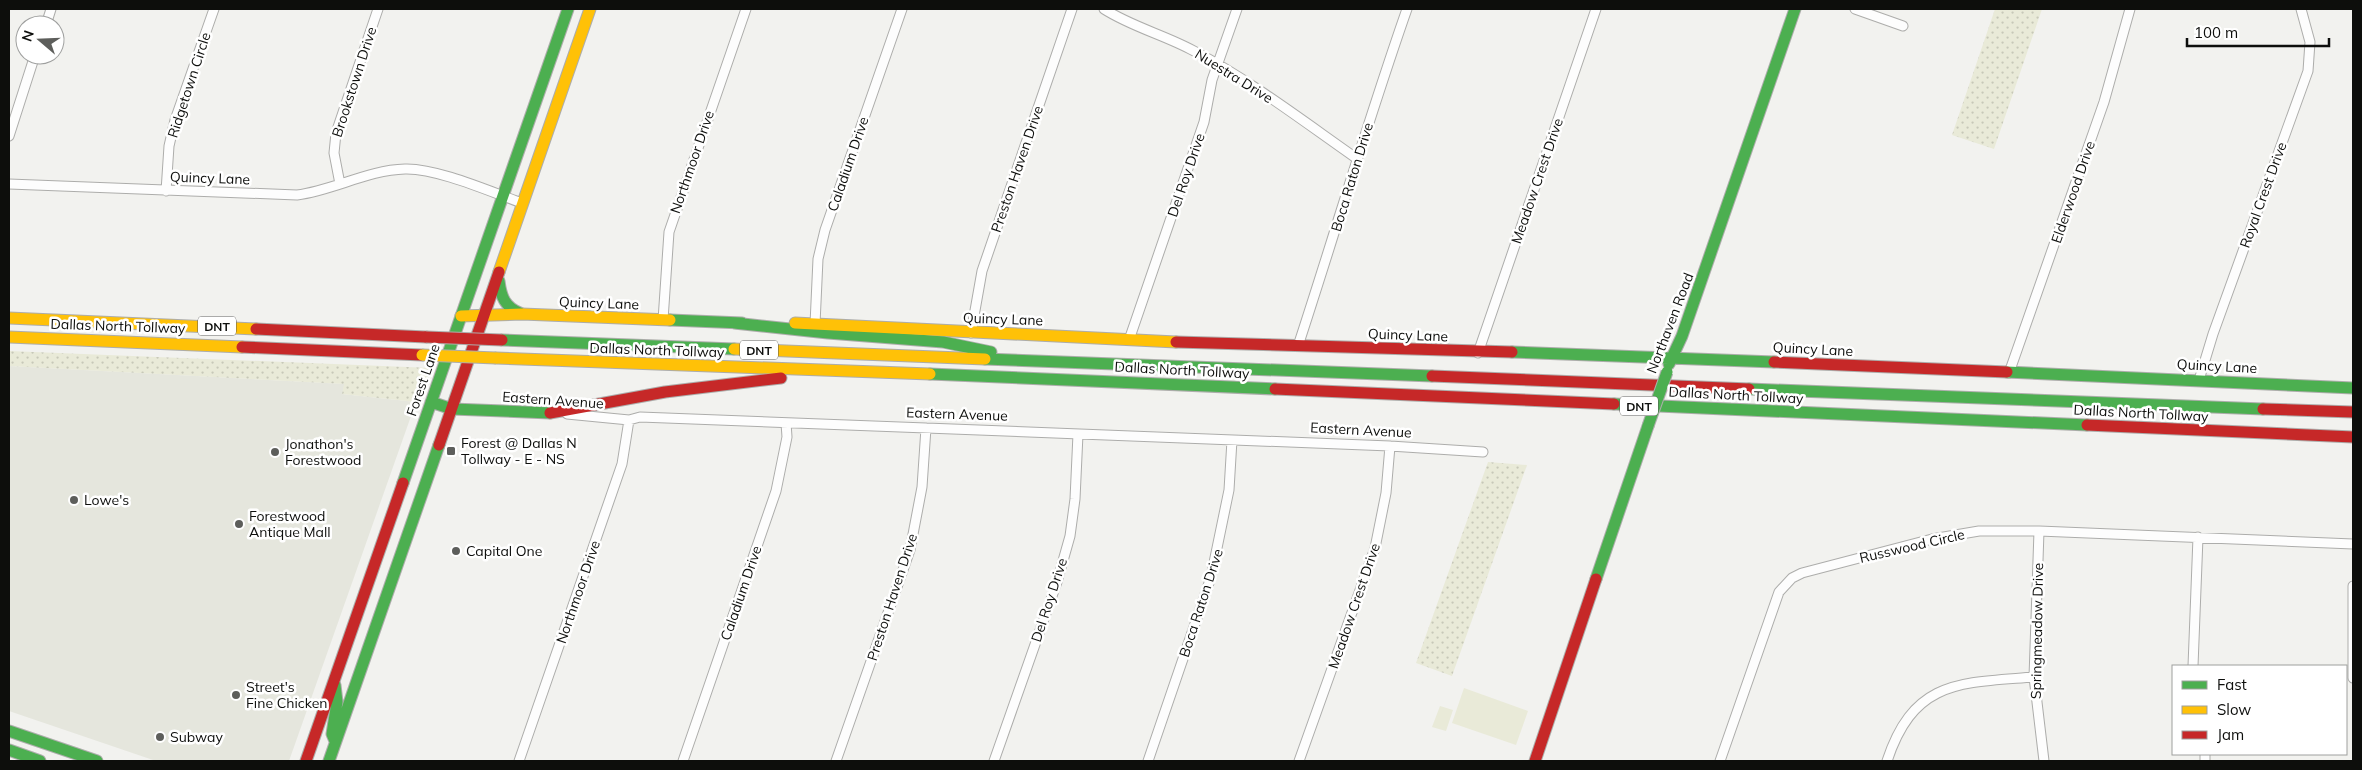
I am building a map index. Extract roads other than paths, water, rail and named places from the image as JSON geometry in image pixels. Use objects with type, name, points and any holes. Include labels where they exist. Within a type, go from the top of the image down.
[{"type":"main road","name":"Forest Lane","points":[[306,761],[568,9]]},
{"type":"main road","points":[[329,761],[590,9]]},
{"type":"main road","name":"Northaven Road","points":[[1535,761],[1648,426],[1672,357],[1688,319],[1795,9]]},
{"type":"main road","points":[[546,72],[566,79]]},
{"type":"main road","points":[[498,277],[501,299],[509,309],[522,314]]},
{"type":"main road","name":"Quincy Lane","points":[[461,316],[522,314],[734,323],[815,324],[1129,340],[1672,357],[2353,388]]},
{"type":"main road","name":"Dallas North Tollway","points":[[9,318],[426,337],[2353,412]]},
{"type":"main road","points":[[734,323],[809,332],[910,339],[974,347],[1015,359]]},
{"type":"main road","name":"Dallas North Tollway","points":[[9,337],[2353,438]]},
{"type":"main road","points":[[550,413],[597,402],[734,382],[838,372]]},
{"type":"main road","name":"Eastern Avenue","points":[[431,402],[452,409],[550,413]]},
{"type":"main road","points":[[350,633],[372,641]]},
{"type":"main road","points":[[334,680],[337,702],[332,734],[336,742]]},
{"type":"main road","points":[[40,761],[9,751],[12,732],[97,761]]},
{"type":"street","name":"Ridgetown Circle","points":[[166,192],[169,146],[175,120],[214,9]]},
{"type":"street","name":"Brookstown Drive","points":[[340,184],[334,153],[336,133],[378,9]]},
{"type":"street","name":"Northmoor Drive","points":[[663,320],[669,232],[746,9]]},
{"type":"street","name":"Caladium Drive","points":[[815,324],[818,259],[825,230],[902,9]]},
{"type":"street","name":"Preston Haven Drive","points":[[971,333],[982,271],[1072,9]]},
{"type":"street","name":"Nuestra Drive","points":[[1104,9],[1120,19],[1191,49],[1219,64],[1356,158]]},
{"type":"street","name":"Del Roy Drive","points":[[1129,340],[1204,122],[1212,80],[1237,9]]},
{"type":"street","name":"Boca Raton Drive","points":[[1298,346],[1350,188],[1356,158],[1407,9]]},
{"type":"street","name":"Meadow Crest Drive","points":[[1478,352],[1596,9]]},
{"type":"street","points":[[1856,9],[1903,26]]},
{"type":"street","name":"Elderwood Drive","points":[[2009,373],[2104,102],[2130,9]]},
{"type":"street","name":"Royal Crest Drive","points":[[2199,380],[2213,334],[2308,71],[2310,42],[2301,9]]},
{"type":"street","points":[[9,136],[32,65]]},
{"type":"street","name":"Quincy Lane","points":[[9,184],[166,192],[297,195],[316,192],[383,172],[406,169],[425,171],[522,204]]},
{"type":"street","name":"Eastern Avenue","points":[[550,413],[630,420],[640,417],[1390,446],[1483,452]]},
{"type":"street","name":"Northmoor Drive","points":[[519,761],[622,464],[630,420]]},
{"type":"street","name":"Caladium Drive","points":[[683,761],[776,490],[788,437],[786,423]]},
{"type":"street","name":"Preston Haven Drive","points":[[836,761],[910,550],[922,487],[926,428]]},
{"type":"street","name":"Del Roy Drive","points":[[994,761],[1057,582],[1070,536],[1075,499],[1078,434]]},
{"type":"street","name":"Boca Raton Drive","points":[[1148,761],[1211,577],[1222,536],[1229,490],[1232,440]]},
{"type":"street","name":"Meadow Crest Drive","points":[[1299,761],[1375,548],[1386,493],[1390,446]]},
{"type":"street","name":"Russwood Circle","points":[[1720,761],[1779,592],[1792,578],[1932,539],[1978,531],[2040,531],[2353,544]]},
{"type":"street","name":"Springmeadow Drive","points":[[2040,531],[2034,677],[2044,761]]},
{"type":"street","points":[[2193,665],[2198,537]]},
{"type":"street","points":[[2353,586],[2353,678]]},
{"type":"street","points":[[1887,761],[1900,728],[1910,715],[1935,694],[1962,683],[2034,677]]},
{"type":"place","name":"Forest @ Dallas N Tollway - E - NS","points":[[451,451]]},
{"type":"place","name":"Jonathon's Forestwood","points":[[275,452]]},
{"type":"place","name":"Lowe's","points":[[74,500]]},
{"type":"place","name":"Forestwood Antique Mall","points":[[239,524]]},
{"type":"place","name":"Capital One","points":[[456,551]]},
{"type":"place","name":"Street's Fine Chicken","points":[[236,695]]},
{"type":"place","name":"Subway","points":[[160,737]]}]
